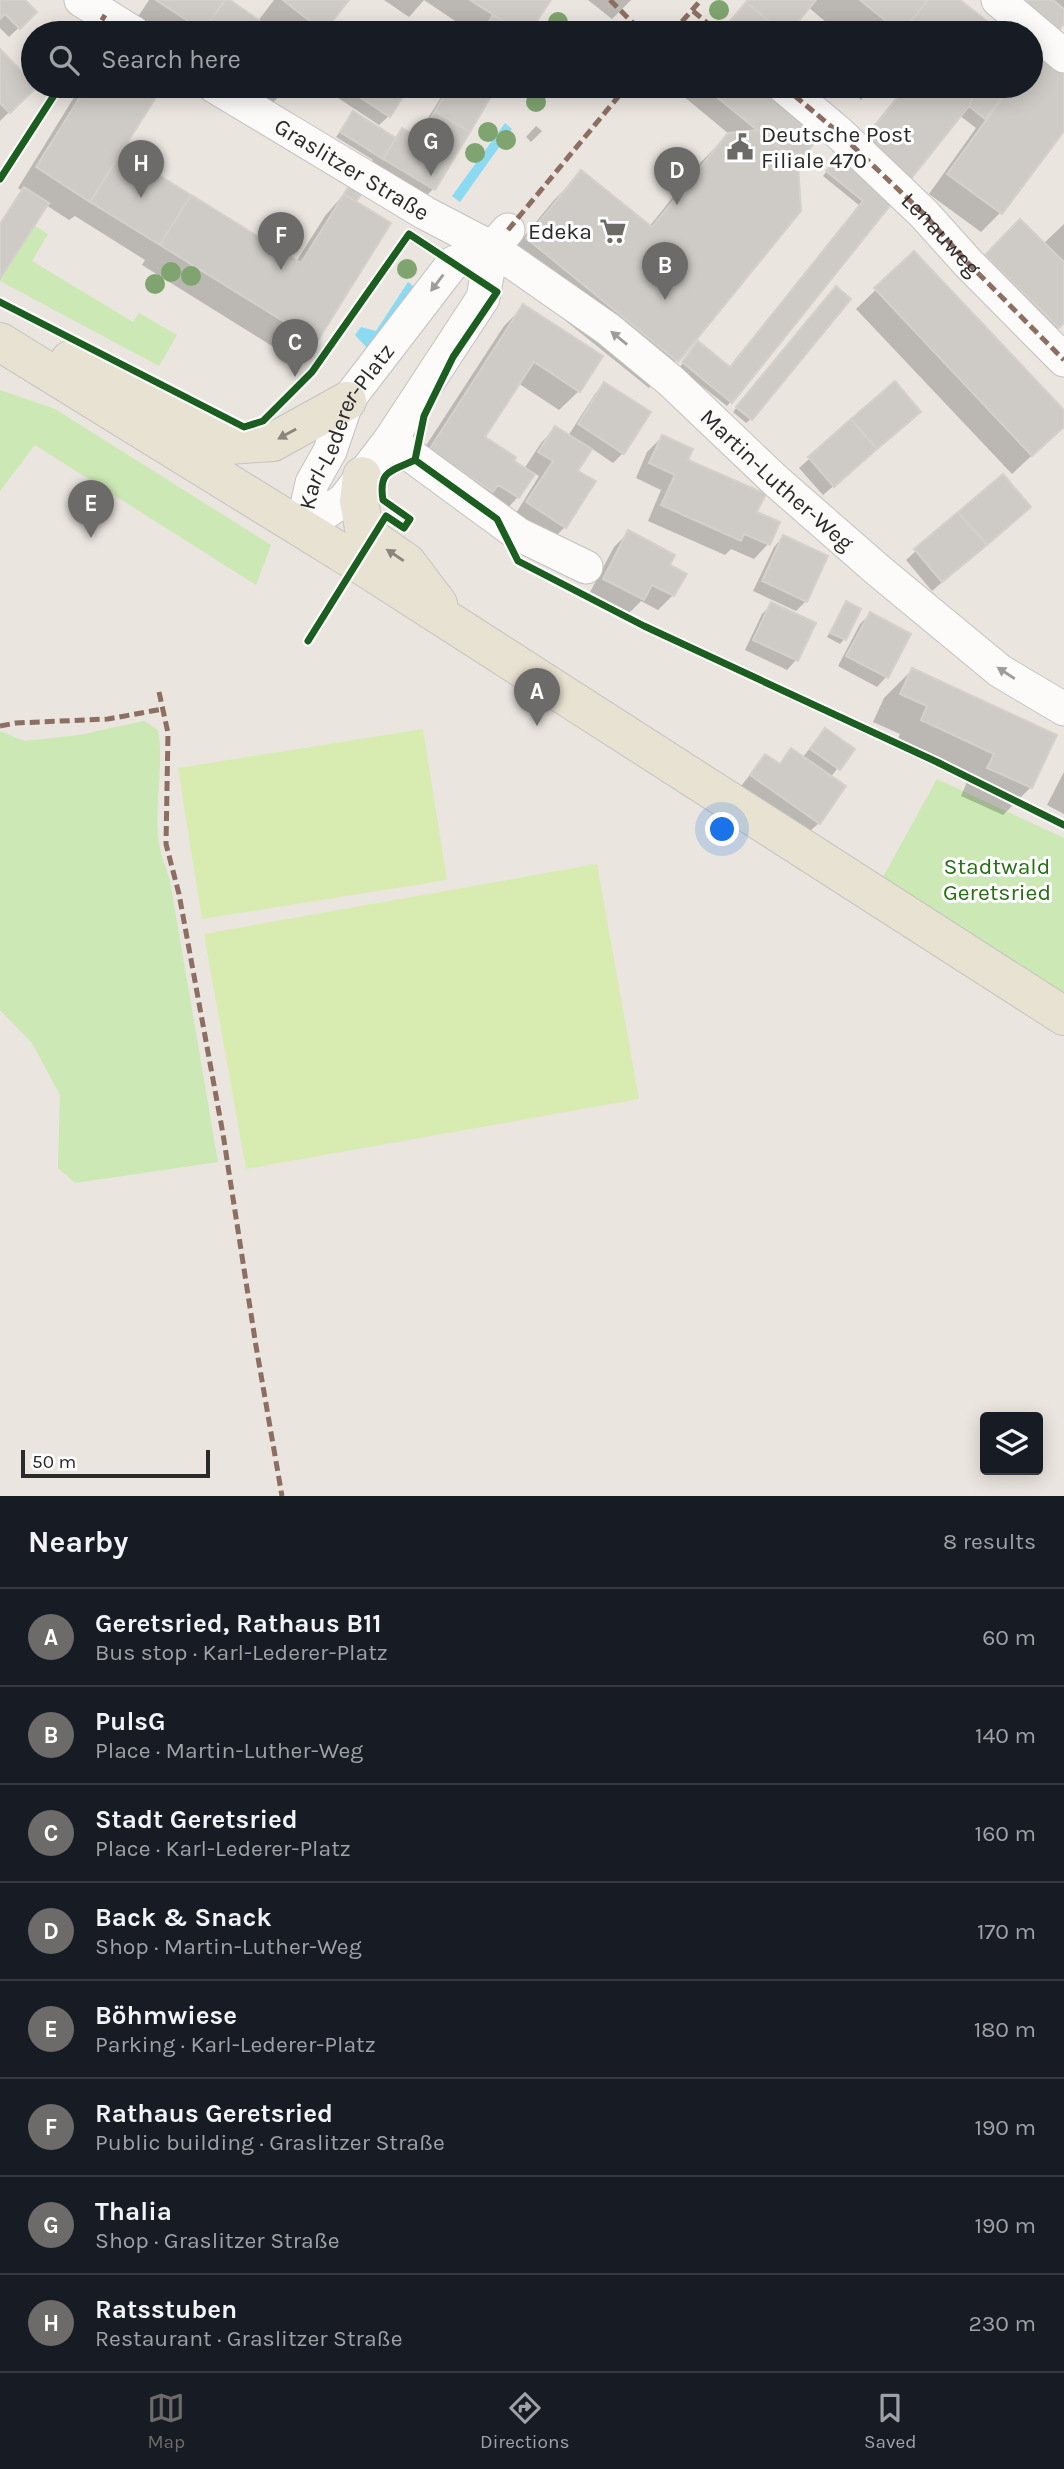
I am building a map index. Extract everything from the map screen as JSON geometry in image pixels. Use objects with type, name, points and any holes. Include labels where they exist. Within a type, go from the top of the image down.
[{"type":"main road","points":[[7,346],[77,361],[228,445],[273,442],[347,401]]},
{"type":"main road","points":[[7,346],[302,528],[1064,1016]]},
{"type":"main road","points":[[362,476],[359,501],[365,534],[407,563],[454,625]]},
{"type":"street","points":[[81,0],[115,21]]},
{"type":"street","points":[[998,0],[1023,21]]},
{"type":"street","points":[[1043,38],[1064,56]]},
{"type":"street","name":"Graslitzer Straße","points":[[234,98],[425,213],[500,239]]},
{"type":"street","name":"Lenauweg","points":[[797,98],[839,133],[924,214],[1064,360]]},
{"type":"street","name":"Karl-Lederer-Platz","points":[[302,528],[312,483],[330,451],[347,401],[453,262],[500,239]]},
{"type":"street","name":"Karl-Lederer-Platz","points":[[302,528],[344,500],[390,440],[484,298],[500,239]]},
{"type":"street","name":"Martin-Luther-Weg","points":[[500,239],[671,381],[776,481],[869,562],[1000,671],[1064,709]]},
{"type":"street","name":"Karl-Lederer-Platz","points":[[390,440],[518,534],[586,567]]},
{"type":"green space","points":[[35,226],[48,234],[32,261],[133,322],[139,313],[177,335],[159,366],[0,281]]},
{"type":"green space","points":[[0,390],[55,409],[271,545],[256,585],[35,445],[0,491]]},
{"type":"green space","points":[[144,721],[158,730],[158,834],[170,881],[218,1162],[75,1183],[58,1168],[60,1095],[32,1043],[0,1010],[0,731],[24,741],[79,735]]},
{"type":"green space","points":[[423,729],[447,880],[202,919],[178,768]]},
{"type":"green space","name":"Stadtwald Geretsried","points":[[937,779],[1064,838],[1064,999],[883,877]]},
{"type":"green space","points":[[597,864],[639,1099],[246,1169],[204,934]]},
{"type":"water","points":[[505,123],[512,129],[460,202],[452,196]]},
{"type":"water","points":[[408,282],[414,287],[369,350],[355,335],[361,327],[376,331]]},
{"type":"building","points":[[0,0],[25,0],[37,12],[28,21],[21,21],[20,29],[5,14],[0,19]]},
{"type":"building","points":[[156,0],[225,0],[210,21],[188,21]]},
{"type":"building","points":[[225,0],[230,0],[260,21],[210,21]]},
{"type":"building","points":[[283,0],[349,0],[333,21],[310,21]]},
{"type":"building","points":[[470,0],[551,0],[537,21],[503,21]]},
{"type":"building","points":[[816,0],[799,21],[769,21],[746,2]]},
{"type":"building","points":[[860,0],[928,0],[911,21],[886,21]]},
{"type":"building","points":[[928,0],[960,0],[987,21],[911,21]]},
{"type":"building","points":[[1006,0],[1053,0],[1064,9],[1064,24],[1052,39],[1043,31],[1043,21],[1031,21]]},
{"type":"building","points":[[746,2],[769,21],[730,21]]},
{"type":"building","points":[[493,15],[503,21],[489,21]]},
{"type":"building","points":[[0,49],[21,71],[21,98],[26,98],[10,113],[0,103]]},
{"type":"building","points":[[1043,58],[1064,74],[1064,131],[1002,214],[947,174],[1002,98],[1043,98]]},
{"type":"building","points":[[79,98],[155,98],[90,202],[36,167]]},
{"type":"building","points":[[361,98],[402,98],[390,117]]},
{"type":"building","points":[[443,98],[490,98],[470,132],[435,111]]},
{"type":"building","points":[[718,98],[786,98],[825,130],[798,163]]},
{"type":"building","points":[[897,98],[972,98],[969,106],[910,180],[862,141]]},
{"type":"building","points":[[972,98],[1002,98],[985,119],[969,106]]},
{"type":"building","points":[[353,111],[396,138],[383,159],[340,132]]},
{"type":"building","points":[[435,111],[470,132],[435,190],[383,159],[402,128],[419,138]]},
{"type":"building","points":[[758,130],[798,163],[801,211],[678,362],[526,238],[581,170],[652,227],[728,133]]},
{"type":"building","points":[[121,152],[191,195],[160,245],[90,202]]},
{"type":"building","points":[[841,152],[897,197],[732,403],[682,362],[698,341],[730,367],[863,201],[826,171]]},
{"type":"building","points":[[351,183],[363,191],[356,202],[344,194]]},
{"type":"building","points":[[24,187],[49,203],[0,279],[0,224]]},
{"type":"building","points":[[344,194],[391,223],[317,342],[160,245],[191,195],[301,263]]},
{"type":"building","points":[[1020,219],[1064,262],[1064,323],[1059,328],[985,255]]},
{"type":"building","points":[[914,251],[1064,410],[1064,427],[1032,456],[874,288]]},
{"type":"building","points":[[836,286],[851,299],[752,420],[736,407]]},
{"type":"building","points":[[523,304],[603,356],[580,392],[534,362],[485,437],[516,457],[514,461],[535,474],[519,498],[498,485],[493,492],[429,450]]},
{"type":"building","points":[[895,381],[921,412],[877,449],[851,419]]},
{"type":"building","points":[[604,382],[651,412],[624,454],[578,424]]},
{"type":"building","points":[[851,419],[877,449],[834,487],[808,457]]},
{"type":"building","points":[[555,426],[592,449],[578,471],[596,481],[566,528],[526,502],[553,461],[538,452]]},
{"type":"building","points":[[662,435],[693,449],[688,460],[766,494],[757,512],[780,522],[770,545],[744,534],[741,541],[661,505],[675,475],[649,463]]},
{"type":"building","points":[[1003,474],[1031,507],[987,545],[958,512]]},
{"type":"building","points":[[958,512],[987,545],[942,582],[914,549]]},
{"type":"building","points":[[628,530],[675,555],[670,565],[687,574],[674,596],[652,585],[644,600],[603,579]]},
{"type":"building","points":[[783,535],[828,556],[807,602],[762,581]]},
{"type":"building","points":[[846,601],[861,609],[846,640],[830,633]]},
{"type":"building","points":[[771,602],[816,623],[798,661],[753,640]]},
{"type":"building","points":[[870,612],[911,634],[888,678],[846,656]]},
{"type":"building","points":[[912,668],[1057,735],[1032,788],[987,768],[994,754],[921,720],[927,706],[900,694]]},
{"type":"building","points":[[825,728],[855,749],[840,770],[810,749]]},
{"type":"building","points":[[791,748],[846,786],[820,824],[750,775],[765,754],[780,764]]},
{"type":"marked path","points":[[610,0],[631,21]]},
{"type":"marked path","points":[[683,21],[701,0]]},
{"type":"marked path","points":[[693,11],[705,21]]},
{"type":"marked path","points":[[101,21],[105,15]]},
{"type":"marked path","points":[[508,230],[617,98]]},
{"type":"marked path","points":[[797,98],[839,133],[924,214],[968,263],[1064,360]]},
{"type":"marked path","points":[[159,692],[168,733],[166,844],[179,894],[223,1134],[282,1496]]},
{"type":"marked path","points":[[0,726],[108,719],[163,709]]},
{"type":"cycle path","points":[[0,179],[52,98]]},
{"type":"cycle path","points":[[0,302],[244,427],[263,421],[312,372],[409,234],[497,292],[453,357],[424,416],[415,460]]},
{"type":"cycle path","points":[[415,460],[497,519],[518,561],[644,626],[937,762],[1064,825]]},
{"type":"cycle path","points":[[308,641],[386,516],[404,528],[410,519],[383,500],[382,490],[388,473],[415,460]]},
{"type":"place","name":"Deutsche Post Filiale 470","points":[[740,147]]},
{"type":"place","name":"Thalia","points":[[431,176]]},
{"type":"place","name":"Ratsstuben","points":[[141,198]]},
{"type":"place","name":"Back & Snack","points":[[677,205]]},
{"type":"place","name":"Edeka","points":[[613,231]]},
{"type":"place","name":"Rathaus Geretsried","points":[[281,270]]},
{"type":"place","name":"PulsG","points":[[665,300]]},
{"type":"place","name":"Stadt Geretsried","points":[[295,377]]},
{"type":"place","name":"Böhmwiese","points":[[91,538]]},
{"type":"place","name":"Geretsried, Rathaus B11","points":[[537,726]]}]
